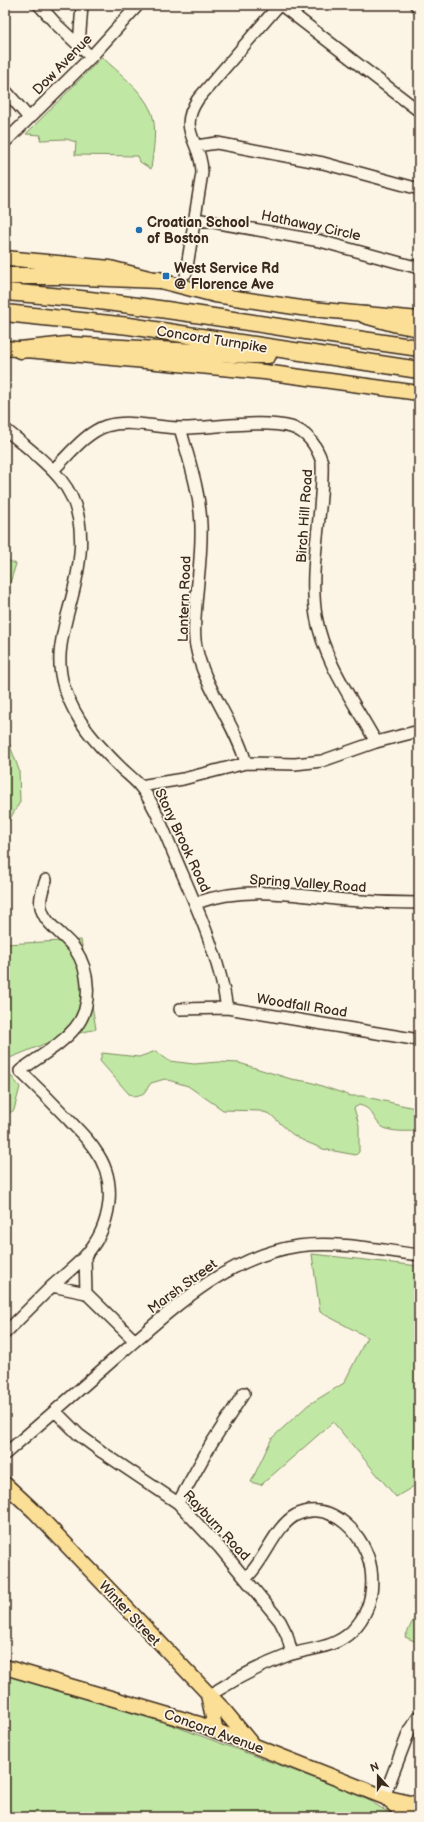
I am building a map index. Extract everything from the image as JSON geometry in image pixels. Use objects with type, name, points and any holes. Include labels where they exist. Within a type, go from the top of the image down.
[{"type":"highway","points":[[5,276],[49,275],[158,280]]},
{"type":"highway","name":"Concord Turnpike","points":[[5,292],[148,307],[419,348]]},
{"type":"highway","name":"Concord Turnpike","points":[[5,313],[102,323],[419,370]]},
{"type":"highway","points":[[365,315],[397,324],[419,328]]},
{"type":"highway","points":[[12,349],[67,345],[251,355],[306,353]]},
{"type":"main road","points":[[5,258],[97,266],[131,272],[176,285],[235,298],[302,308],[419,319]]},
{"type":"main road","name":"Concord Turnpike","points":[[12,349],[277,374],[419,393]]},
{"type":"main road","name":"Winter Street","points":[[5,1484],[35,1512],[215,1699],[252,1744]]},
{"type":"main road","name":"Concord Avenue","points":[[5,1667],[192,1722],[252,1744],[384,1797],[419,1805]]},
{"type":"main road","points":[[192,1722],[205,1713],[215,1699],[225,1719],[220,1732]]},
{"type":"main road","points":[[384,1797],[393,1802],[408,1817]]},
{"type":"street","points":[[39,5],[91,56]]},
{"type":"street","points":[[79,45],[82,5]]},
{"type":"street","name":"Dow Avenue","points":[[5,142],[91,56],[138,5]]},
{"type":"street","points":[[186,272],[196,219],[202,173],[201,157],[188,127],[189,116],[194,105],[280,5],[419,111]]},
{"type":"street","points":[[416,5],[419,8]]},
{"type":"street","points":[[5,90],[29,118]]},
{"type":"street","points":[[196,146],[217,143],[323,163],[419,189]]},
{"type":"street","name":"Hathaway Circle","points":[[196,219],[320,241],[419,268]]},
{"type":"street","name":"Birch Hill Road","points":[[53,470],[90,435],[105,427],[127,423],[180,428],[276,425],[292,428],[305,434],[315,444],[322,462],[314,588],[316,617],[329,656],[341,682],[376,742]]},
{"type":"street","name":"Lantern Road","points":[[180,428],[196,487],[200,510],[201,543],[195,618],[196,646],[202,667],[241,745],[246,763]]},
{"type":"street","name":"Stony Brook Road","points":[[5,429],[53,470],[62,481],[73,501],[80,526],[81,539],[79,568],[60,647],[59,660],[63,685],[72,709],[87,732],[140,786],[159,820],[196,903],[219,970],[227,1008]]},
{"type":"street","points":[[140,786],[183,778],[246,763],[295,764],[322,761],[376,742],[419,730]]},
{"type":"street","points":[[7,1329],[85,1256],[102,1228],[109,1207],[110,1185],[104,1166],[89,1143],[50,1099],[20,1071],[65,1038],[76,1026],[86,1008],[88,990],[84,966],[75,948],[48,921],[40,906],[46,880]]},
{"type":"street","name":"Spring Valley Road","points":[[196,903],[209,898],[236,893],[269,892],[382,903],[419,903]]},
{"type":"street","name":"Woodfall Road","points":[[180,1009],[227,1008],[419,1040]]},
{"type":"street","name":"Marsh Street","points":[[5,1454],[135,1341],[205,1285],[240,1264],[262,1254],[299,1246],[334,1244],[419,1255]]},
{"type":"street","points":[[85,1256],[86,1293]]},
{"type":"street","points":[[52,1286],[86,1293],[135,1341]]},
{"type":"street","points":[[178,1503],[211,1444],[244,1393]]},
{"type":"street","name":"Rayburn Road","points":[[55,1411],[79,1435],[178,1503],[200,1525],[246,1578],[280,1621],[287,1635],[292,1654]]},
{"type":"street","points":[[215,1699],[254,1670],[292,1654],[324,1647],[338,1641],[352,1632],[365,1614],[371,1590],[371,1568],[356,1537],[339,1518],[321,1512],[303,1512],[293,1517],[283,1526],[255,1570],[246,1578]]},
{"type":"street","points":[[384,1797],[410,1729],[419,1716]]},
{"type":"green space","points":[[102,57],[136,88],[151,111],[155,132],[151,169],[140,162],[138,156],[75,155],[76,142],[66,139],[40,140],[41,135],[26,134]]},
{"type":"green space","points":[[5,559],[16,564],[5,598]]},
{"type":"green space","points":[[5,732],[19,770],[20,802],[5,827]]},
{"type":"green space","points":[[81,940],[96,1029],[59,1038],[5,1060],[5,944]]},
{"type":"green space","points":[[156,1051],[169,1061],[194,1064],[218,1062],[239,1063],[291,1079],[310,1082],[351,1096],[362,1096],[419,1109],[419,1131],[389,1130],[378,1123],[367,1108],[359,1105],[354,1108],[359,1125],[359,1152],[356,1155],[323,1149],[292,1134],[270,1114],[260,1111],[223,1110],[188,1086],[165,1079],[151,1083],[143,1094],[135,1096],[129,1094],[100,1061],[102,1053],[139,1057]]},
{"type":"green space","points":[[5,1074],[11,1076],[20,1087],[14,1110],[5,1116]]},
{"type":"green space","points":[[312,1254],[419,1266],[419,1483],[396,1497],[333,1422],[261,1485],[251,1482],[272,1438],[308,1405],[344,1383],[367,1337],[320,1312]]},
{"type":"green space","points":[[419,1608],[419,1643],[405,1637]]},
{"type":"green space","points":[[5,1674],[169,1724],[354,1793],[372,1802],[395,1817],[5,1817]]},
{"type":"place","name":"Croatian School of Boston","points":[[139,230]]},
{"type":"place","name":"West Service Rd @ Florence Ave","points":[[166,276]]}]
